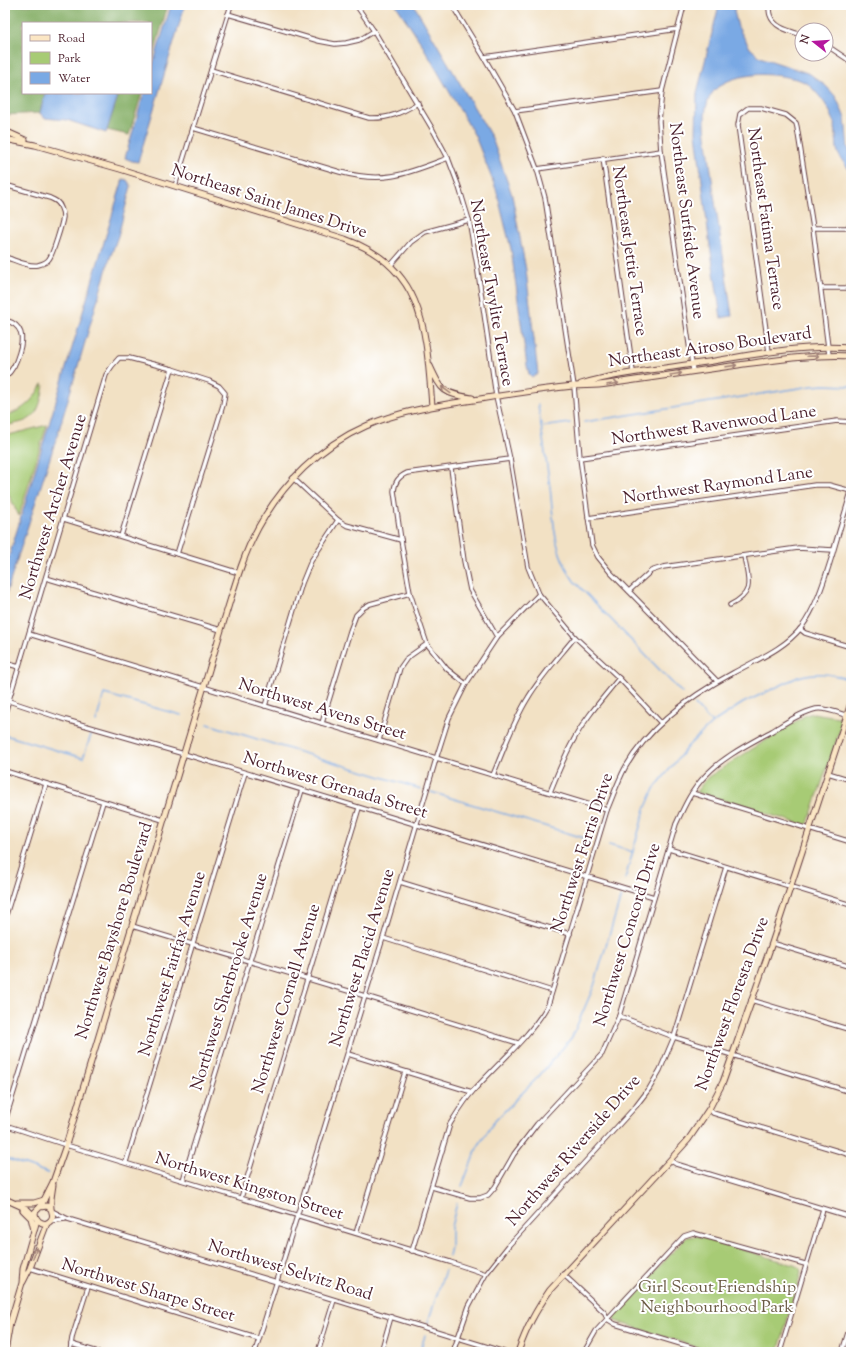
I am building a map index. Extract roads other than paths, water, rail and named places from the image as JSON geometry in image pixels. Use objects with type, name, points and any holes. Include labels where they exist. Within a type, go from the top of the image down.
[{"type":"main road","name":"Northeast Saint James Drive","points":[[5,131],[35,145]]},
{"type":"main road","name":"Northeast Saint James Drive","points":[[5,139],[35,145],[175,186],[358,243],[371,250],[391,265],[408,286],[418,308],[423,323],[432,406]]},
{"type":"main road","name":"Northeast Airoso Boulevard","points":[[574,386],[602,377],[692,365],[769,352],[808,348],[851,348]]},
{"type":"main road","name":"Northeast Airoso Boulevard","points":[[294,478],[311,461],[330,446],[366,425],[432,406],[574,386],[603,385],[806,356],[851,356]]},
{"type":"main road","points":[[428,362],[440,387],[446,392],[477,399]]},
{"type":"main road","name":"Northwest Bayshore Boulevard","points":[[41,1206],[53,1182],[66,1145],[239,573],[258,528],[274,501],[294,478]]},
{"type":"main road","name":"Northwest Floresta Drive","points":[[518,1352],[534,1312],[550,1290],[563,1274],[688,1140],[709,1110],[723,1082],[772,943],[789,887],[849,717],[851,703]]},
{"type":"main road","name":"Northwest Bayshore Boulevard","points":[[51,1210],[53,1182]]},
{"type":"main road","points":[[5,1199],[32,1212],[42,1223],[48,1222]]},
{"type":"main road","points":[[16,1203],[34,1203],[44,1200]]},
{"type":"main road","points":[[5,1352],[10,1323],[22,1283],[30,1268],[48,1222],[52,1218],[51,1210],[47,1206],[16,1203]]},
{"type":"main road","points":[[16,1203],[31,1218],[34,1231]]},
{"type":"main road","points":[[22,1283],[23,1269],[34,1231],[36,1218],[35,1212],[41,1206]]},
{"type":"street","points":[[175,186],[231,5]]},
{"type":"street","name":"Northeast Twylite Terrace","points":[[356,5],[374,31],[418,103],[448,158],[459,187],[469,220],[496,396],[510,459],[528,567],[539,594],[575,637],[619,678],[661,723]]},
{"type":"street","points":[[452,5],[515,111],[537,169],[545,198],[574,386],[580,458],[592,545],[598,557],[629,591],[717,681]]},
{"type":"street","name":"Northeast Surfside Avenue","points":[[684,5],[662,91],[659,121],[660,151],[693,371]]},
{"type":"street","points":[[769,5],[770,15],[778,26],[794,32]]},
{"type":"street","points":[[228,14],[319,41],[336,44],[359,40],[374,31]]},
{"type":"street","points":[[484,57],[678,29]]},
{"type":"street","points":[[834,50],[847,59],[851,64]]},
{"type":"street","points":[[211,70],[369,118],[389,117],[402,113],[418,103]]},
{"type":"street","points":[[515,111],[662,91]]},
{"type":"street","name":"Northeast Fatima Terrace","points":[[769,352],[738,125],[740,114],[748,108],[761,108],[786,115],[796,123],[813,228]]},
{"type":"street","points":[[193,128],[340,172],[363,177],[384,178],[398,176],[413,172],[448,158]]},
{"type":"street","points":[[537,169],[603,158],[660,151]]},
{"type":"street","name":"Northeast Jettie Terrace","points":[[603,158],[632,372]]},
{"type":"street","points":[[5,184],[56,201],[60,204],[63,216],[52,253],[49,259],[44,263],[30,265],[5,257]]},
{"type":"street","points":[[391,265],[419,235],[434,228],[469,220]]},
{"type":"street","points":[[829,355],[813,228],[851,228]]},
{"type":"street","points":[[821,288],[851,288]]},
{"type":"street","points":[[5,320],[17,326],[21,332],[22,344],[12,371],[5,377]]},
{"type":"street","name":"Northwest Archer Avenue","points":[[5,713],[106,375],[119,358],[129,358],[172,369]]},
{"type":"street","points":[[121,536],[172,369],[209,381],[219,386],[225,393],[223,405],[177,554]]},
{"type":"street","name":"Northwest Ravenwood Lane","points":[[580,458],[837,421],[851,422]]},
{"type":"street","points":[[466,684],[447,669],[427,644],[410,593],[394,491],[395,485],[399,477],[407,473],[510,459]]},
{"type":"street","points":[[451,468],[464,561],[470,590],[497,637]]},
{"type":"street","points":[[294,478],[338,520],[346,525],[401,540]]},
{"type":"street","name":"Northwest Raymond Lane","points":[[588,518],[815,485],[830,484],[851,491]]},
{"type":"street","name":"Northwest Ferris Drive","points":[[412,1251],[450,1124],[472,1092],[534,1027],[548,1004],[608,810],[615,789],[625,767],[661,723],[688,699],[785,643],[800,629],[821,593],[851,491]]},
{"type":"street","points":[[64,519],[239,573]]},
{"type":"street","points":[[265,706],[302,583],[311,561],[338,520]]},
{"type":"street","points":[[629,591],[651,571],[663,567],[798,548],[833,550]]},
{"type":"street","points":[[730,606],[742,598],[747,590],[748,584],[744,556]]},
{"type":"street","points":[[46,578],[221,630]]},
{"type":"street","points":[[322,723],[350,630],[356,615],[370,604],[410,593]]},
{"type":"street","name":"Northwest Placid Avenue","points":[[255,1352],[348,1054],[436,759],[450,718],[466,684],[497,637],[539,594]]},
{"type":"street","points":[[800,629],[805,632],[851,646]]},
{"type":"street","name":"Northwest Avens Street","points":[[29,634],[379,740],[436,759],[608,810]]},
{"type":"street","points":[[493,775],[528,698],[548,670],[575,637]]},
{"type":"street","points":[[379,740],[400,668],[406,658],[427,644]]},
{"type":"street","points":[[5,663],[19,667]]},
{"type":"street","points":[[550,792],[573,740],[597,705],[619,678]]},
{"type":"street","name":"Northwest Grenada Street","points":[[9,701],[66,720],[184,754],[654,897]]},
{"type":"street","name":"Northwest Concord Drive","points":[[432,1187],[470,1198],[480,1198],[488,1195],[514,1154],[537,1124],[602,1054],[619,1016],[676,824],[692,792],[706,775],[738,750],[792,719],[817,709],[849,717]]},
{"type":"street","points":[[5,771],[164,820]]},
{"type":"street","name":"Northwest Fairfax Avenue","points":[[126,1162],[245,773]]},
{"type":"street","points":[[828,773],[851,780]]},
{"type":"street","points":[[5,918],[46,784]]},
{"type":"street","name":"Northwest Sherbrooke Avenue","points":[[183,1180],[302,790]]},
{"type":"street","points":[[692,792],[851,842]]},
{"type":"street","points":[[5,1120],[103,802]]},
{"type":"street","name":"Northwest Cornell Avenue","points":[[241,1198],[359,808]]},
{"type":"street","points":[[669,849],[851,905]]},
{"type":"street","name":"Northwest Riverside Drive","points":[[452,1352],[469,1306],[486,1274],[509,1245],[636,1106],[649,1089],[660,1070],[674,1037],[726,867]]},
{"type":"street","points":[[400,882],[570,934]]},
{"type":"street","points":[[132,926],[518,1043]]},
{"type":"street","points":[[383,938],[552,991]]},
{"type":"street","points":[[772,943],[851,967]]},
{"type":"street","points":[[751,1000],[851,1030]]},
{"type":"street","points":[[619,1016],[674,1037],[851,1092]]},
{"type":"street","points":[[348,1054],[472,1092]]},
{"type":"street","points":[[356,1233],[405,1072]]},
{"type":"street","points":[[709,1110],[713,1113],[851,1155]]},
{"type":"street","name":"Northwest Kingston Street","points":[[5,1125],[486,1274]]},
{"type":"street","points":[[670,1160],[676,1164],[851,1217]]},
{"type":"street","points":[[780,1352],[823,1209]]},
{"type":"street","name":"Northwest Selvitz Road","points":[[51,1210],[68,1219],[504,1352]]},
{"type":"street","name":"Northwest Selvitz Road","points":[[48,1222],[68,1219]]},
{"type":"street","points":[[584,1352],[596,1331],[684,1236],[693,1233],[700,1234],[806,1264]]},
{"type":"street","name":"Northwest Sharpe Street","points":[[30,1268],[259,1339]]},
{"type":"street","points":[[563,1274],[605,1313],[607,1319],[616,1324],[707,1352]]},
{"type":"street","points":[[70,1352],[88,1287]]},
{"type":"street","points":[[318,1352],[334,1300]]},
{"type":"street","points":[[380,1352],[391,1317]]},
{"type":"street","points":[[842,1352],[851,1323]]},
{"type":"street","points":[[71,1344],[98,1352]]},
{"type":"water","points":[[171,5],[185,5],[138,162],[132,161],[125,158],[144,94],[152,94],[152,68]]},
{"type":"water","points":[[396,5],[414,5],[492,138],[512,195],[526,270],[538,374],[532,377],[529,374],[527,366],[511,249],[496,189],[475,136],[421,43]]},
{"type":"water","points":[[719,5],[735,5],[734,11],[738,27],[750,48],[760,57],[810,74],[826,86],[836,97],[845,118],[848,148],[851,155],[851,172],[838,153],[835,125],[829,110],[818,95],[805,82],[782,76],[753,75],[733,79],[721,85],[711,95],[706,108],[705,124],[732,316],[721,318],[709,239],[696,133],[697,93]]},
{"type":"water","points":[[45,94],[114,94],[117,99],[106,133],[67,120],[44,118],[40,113]]},
{"type":"water","points":[[123,179],[127,180],[131,186],[118,236],[110,258],[58,433],[5,597],[5,570]]},
{"type":"waterway","points":[[584,422],[812,386],[851,386]]},
{"type":"waterway","points":[[538,405],[558,548],[567,570],[574,581],[682,693]]},
{"type":"waterway","points":[[541,427],[570,423]]},
{"type":"waterway","points":[[625,879],[645,809],[654,789],[688,746],[712,723],[743,703],[798,677],[811,674],[823,674],[834,675],[847,679]]},
{"type":"waterway","points":[[96,722],[104,694],[181,715]]},
{"type":"waterway","points":[[695,705],[712,723]]},
{"type":"waterway","points":[[208,724],[421,789]]},
{"type":"waterway","points":[[5,735],[83,758],[91,735]]},
{"type":"waterway","points":[[431,792],[591,840]]},
{"type":"waterway","points":[[609,845],[633,852]]},
{"type":"waterway","points":[[462,1186],[477,1148],[493,1123],[539,1076],[572,1037],[594,986],[621,896]]},
{"type":"waterway","points":[[5,1158],[48,1173]]},
{"type":"waterway","points":[[449,1256],[451,1247],[451,1227],[457,1203]]},
{"type":"waterway","points":[[428,1322],[445,1270]]},
{"type":"waterway","points":[[420,1352],[425,1335]]},
{"type":"park label","name":"Girl Scout Friendship Neighbourhood Park","points":[[717,1298]]}]
